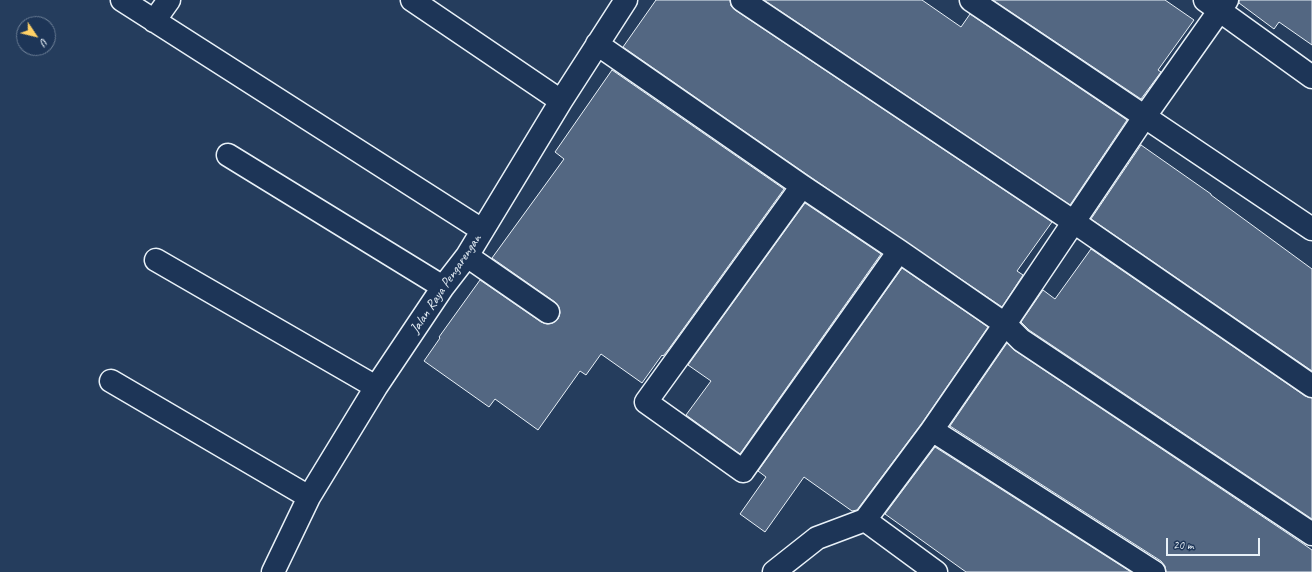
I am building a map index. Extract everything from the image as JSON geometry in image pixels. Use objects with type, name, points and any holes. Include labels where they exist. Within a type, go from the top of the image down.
[{"type":"street","points":[[122,0],[482,230]]},
{"type":"street","points":[[154,21],[169,0]]},
{"type":"street","points":[[412,0],[561,101]]},
{"type":"street","name":"Jalan Raya Pengarengan","points":[[274,572],[309,497],[376,387],[443,287],[467,256],[561,101],[626,0]]},
{"type":"street","points":[[742,0],[1074,222],[1312,386]]},
{"type":"street","points":[[971,0],[1312,229]]},
{"type":"street","points":[[774,572],[817,538],[865,520],[932,430],[1005,324],[1145,116],[1217,3],[1311,75]]},
{"type":"street","points":[[597,44],[1005,324],[1021,340],[1312,534]]},
{"type":"street","points":[[228,155],[443,287]]},
{"type":"street","points":[[802,186],[646,402],[743,471],[900,251]]},
{"type":"street","points":[[467,256],[548,312]]},
{"type":"street","points":[[156,260],[376,387]]},
{"type":"street","points":[[110,382],[309,497]]},
{"type":"street","points":[[932,430],[1154,572]]},
{"type":"street","points":[[865,520],[936,572]]},
{"type":"building","points":[[656,0],[730,0],[731,6],[735,10],[1052,222],[1017,271],[1023,275],[1002,307],[623,47]]},
{"type":"building","points":[[764,0],[922,0],[961,27],[970,14],[1127,120],[1070,205]]},
{"type":"building","points":[[993,0],[1165,0],[1194,20],[1158,70],[1161,72],[1141,99]]},
{"type":"building","points":[[1239,0],[1312,0],[1312,45],[1279,22],[1274,29],[1239,3]]},
{"type":"building","points":[[612,70],[784,189],[668,350],[663,356],[662,355],[642,383],[601,354],[586,375],[580,371],[538,430],[495,399],[489,407],[424,361],[440,338],[439,337],[480,280],[541,322],[547,324],[553,323],[558,319],[560,313],[559,307],[555,302],[492,258],[564,159],[555,152]]},
{"type":"building","points":[[1141,145],[1211,194],[1312,269],[1312,371],[1091,219]]},
{"type":"building","points":[[805,203],[881,254],[740,454],[686,415],[711,381],[688,365]]},
{"type":"building","points":[[1091,249],[1305,396],[1312,398],[1312,519],[1029,330],[1021,322],[1043,290],[1055,299]]},
{"type":"building","points":[[902,268],[988,327],[922,423],[857,510],[852,511],[804,477],[765,532],[740,514],[766,477],[758,471]]},
{"type":"building","points":[[1007,343],[1014,350],[1312,550],[1312,572],[1166,572],[1165,566],[1161,561],[950,426]]},
{"type":"building","points":[[935,447],[1131,572],[966,572],[885,514]]}]
